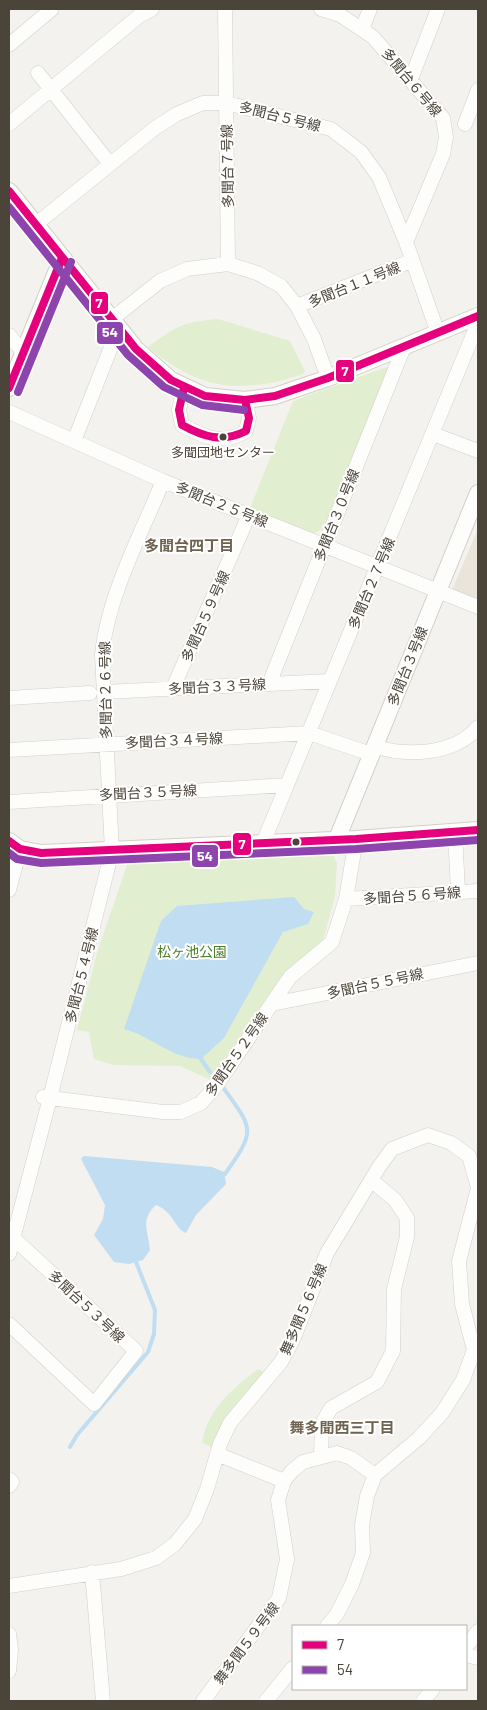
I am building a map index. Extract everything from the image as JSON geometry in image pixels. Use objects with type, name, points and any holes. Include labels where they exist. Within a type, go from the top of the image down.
[{"type":"street","points":[[9,45],[52,9]]},
{"type":"street","points":[[9,124],[139,16],[152,9]]},
{"type":"street","name":"多聞台７号線","points":[[225,9],[228,264]]},
{"type":"street","name":"多聞台６号線","points":[[321,9],[340,15],[372,37],[411,79],[443,118],[446,137],[443,154],[406,242]]},
{"type":"street","points":[[362,30],[370,9]]},
{"type":"street","points":[[411,79],[438,9]]},
{"type":"street","points":[[38,73],[110,164]]},
{"type":"street","points":[[465,124],[478,90]]},
{"type":"street","name":"多聞台５号線","points":[[36,225],[155,128],[177,114],[203,103],[226,103],[331,129],[361,152],[379,177],[406,242],[411,261],[438,333]]},
{"type":"street","points":[[9,191],[136,349],[171,380],[184,388],[205,396],[245,400],[275,396],[328,378],[478,316]]},
{"type":"street","points":[[9,388],[62,258]]},
{"type":"street","name":"多聞台１１号線","points":[[297,306],[411,261]]},
{"type":"street","points":[[74,441],[115,323],[167,278],[188,269],[228,264],[256,273],[281,286],[297,306],[314,339],[328,378]]},
{"type":"street","name":"多聞台２７号線","points":[[263,843],[478,323]]},
{"type":"street","points":[[9,335],[23,352]]},
{"type":"street","name":"多聞台３０号線","points":[[269,684],[404,346]]},
{"type":"street","points":[[184,388],[179,410],[182,425],[204,437],[233,439],[246,431],[248,418],[245,400]]},
{"type":"street","name":"多聞台２５号線","points":[[9,412],[163,481],[478,607]]},
{"type":"street","points":[[433,434],[478,451]]},
{"type":"street","name":"多聞台２６号線","points":[[112,851],[106,743],[97,692],[104,630],[163,481]]},
{"type":"street","name":"多聞台３号線","points":[[337,839],[478,493]]},
{"type":"street","name":"多聞台５９号線","points":[[173,688],[249,516]]},
{"type":"street","name":"多聞台３３号線","points":[[9,698],[330,681]]},
{"type":"street","points":[[309,733],[373,750],[407,753],[447,748],[472,735],[478,727]]},
{"type":"street","name":"多聞台３４号線","points":[[9,750],[106,743],[309,733]]},
{"type":"street","name":"多聞台３５号線","points":[[9,802],[109,794],[287,785]]},
{"type":"street","points":[[9,890],[15,845],[41,853],[112,851],[356,839],[478,830]]},
{"type":"street","points":[[455,832],[458,892]]},
{"type":"street","name":"多聞台５２号線","points":[[47,1098],[163,1112],[181,1112],[202,1102],[216,1086],[290,977],[332,942],[346,899],[356,839]]},
{"type":"street","name":"多聞台５４号線","points":[[47,1098],[112,851]]},
{"type":"street","name":"多聞台５６号線","points":[[346,899],[478,891]]},
{"type":"street","name":"多聞台５５号線","points":[[272,1004],[478,962]]},
{"type":"street","points":[[9,1254],[11,1236],[47,1098]]},
{"type":"street","name":"舞多聞５６号線","points":[[9,1586],[121,1568],[156,1558],[175,1544],[195,1519],[217,1454],[230,1423],[281,1362],[293,1340],[327,1253],[371,1180],[392,1149],[428,1135],[451,1143],[469,1156],[478,1188],[459,1261],[462,1304],[476,1350],[463,1380],[442,1413],[419,1438],[375,1475]]},
{"type":"street","points":[[321,1456],[322,1424],[331,1408],[377,1382],[393,1351],[394,1289],[406,1237],[407,1218],[395,1200],[371,1180]]},
{"type":"street","name":"多聞台５３号線","points":[[9,1324],[94,1404],[136,1351],[11,1236]]},
{"type":"street","points":[[217,1454],[284,1481],[303,1462],[337,1453],[351,1458],[375,1475],[367,1496],[362,1525],[363,1553],[348,1591],[328,1625]]},
{"type":"street","points":[[9,1479],[12,1482],[9,1486]]},
{"type":"street","name":"舞多聞５９号線","points":[[204,1701],[279,1598],[285,1577],[287,1559],[278,1514],[278,1500],[284,1481]]},
{"type":"street","points":[[92,1572],[103,1701]]},
{"type":"street","points":[[467,1646],[478,1631]]},
{"type":"street","points":[[9,1634],[11,1650],[9,1672]]},
{"type":"street","points":[[266,1701],[292,1669]]},
{"type":"street","points":[[423,1701],[432,1690]]},
{"type":"shaded area","points":[[478,529],[478,601],[452,590]]},
{"type":"green space","points":[[218,319],[290,341],[305,371],[303,374],[280,381],[259,385],[221,384],[203,380],[185,372],[148,347],[180,326]]},
{"type":"green space","points":[[390,366],[324,528],[313,534],[250,508],[293,401]]},
{"type":"green space","name":"松ヶ池公園","points":[[331,851],[337,863],[335,896],[323,941],[280,978],[211,1080],[180,1066],[113,1065],[94,1059],[89,1032],[77,1030],[97,953],[128,862]]},
{"type":"green space","points":[[258,1369],[265,1373],[229,1412],[212,1447],[202,1443],[210,1420],[222,1401]]},
{"type":"water","points":[[294,897],[304,909],[314,912],[308,924],[283,932],[224,1038],[201,1059],[181,1055],[124,1029],[161,921],[177,906]]},
{"type":"water","points":[[84,1156],[212,1167],[224,1172],[226,1184],[196,1215],[186,1233],[179,1228],[167,1212],[156,1205],[148,1216],[146,1226],[150,1250],[143,1260],[129,1264],[114,1262],[94,1235],[103,1219],[105,1205],[81,1159]]},
{"type":"waterway","points":[[201,1059],[210,1072]]},
{"type":"waterway","points":[[222,1086],[240,1112],[247,1129],[242,1147],[225,1174]]},
{"type":"waterway","points":[[70,1447],[77,1435],[148,1352],[154,1334],[155,1310],[136,1262]]},
{"type":"transit line","name":"7","points":[[9,191],[136,349],[171,380],[205,396],[245,400],[275,396],[328,378],[478,316]]},
{"type":"transit line","name":"54","points":[[9,207],[128,355],[164,387],[202,405],[244,410]]},
{"type":"transit line","name":"7","points":[[9,388],[62,258]]},
{"type":"transit line","name":"54","points":[[18,392],[71,262]]},
{"type":"transit line","name":"7","points":[[184,387],[179,410],[182,425],[198,433],[213,437],[229,437],[246,431],[249,418],[245,400]]},
{"type":"transit line","name":"7","points":[[9,841],[20,849],[41,853],[356,839],[478,830]]},
{"type":"transit line","name":"54","points":[[9,853],[17,859],[41,863],[356,849],[478,840]]},
{"type":"place","name":"多聞団地センター","points":[[223,437]]},
{"type":"district","name":"多聞台四丁目","points":[[189,545]]},
{"type":"district","name":"舞多聞西三丁目","points":[[342,1427]]}]
